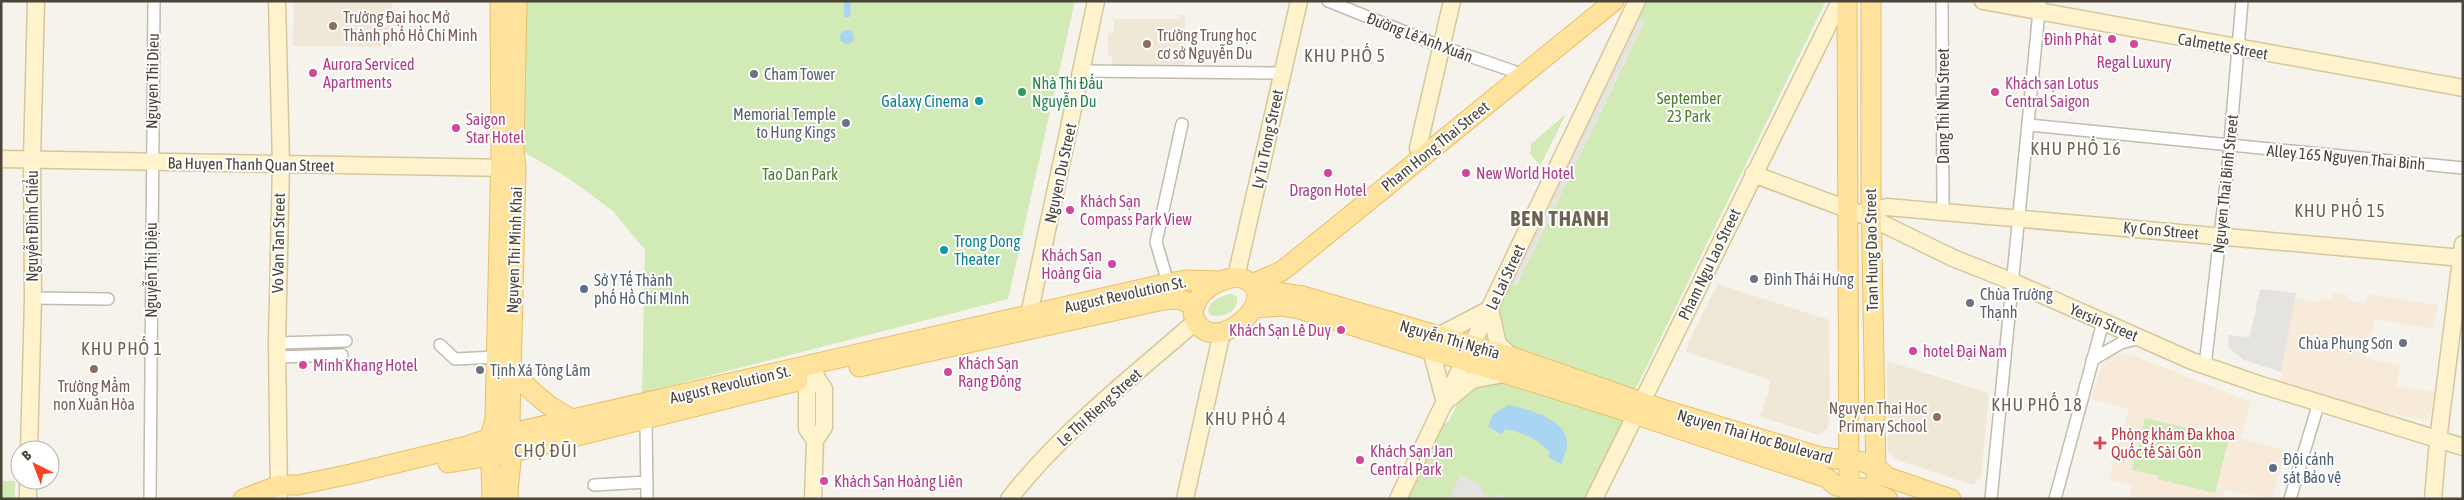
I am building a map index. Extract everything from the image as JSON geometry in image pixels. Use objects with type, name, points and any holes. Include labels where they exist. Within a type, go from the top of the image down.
[{"type":"main road","name":"Nguyễn Đình Chiểu","points":[[29,440],[33,298],[32,160],[36,1]]},
{"type":"main road","name":"Vo Van Tan Street","points":[[277,1],[281,164],[277,350],[283,494]]},
{"type":"main road","name":"Nguyen Thi Minh Khai","points":[[500,1],[508,168],[510,419],[513,434],[513,452],[502,496]]},
{"type":"main road","name":"Nguyen Thi Minh Khai","points":[[502,496],[490,457],[490,438],[495,419],[496,357],[508,168],[514,149],[517,1]]},
{"type":"main road","name":"Nguyen Du Street","points":[[1029,315],[1096,1]]},
{"type":"main road","name":"Ly Tu Trong Street","points":[[1244,286],[1282,73],[1299,1]]},
{"type":"main road","points":[[1418,148],[1440,46],[1452,1]]},
{"type":"main road","name":"Pham Hong Thai Street","points":[[1244,286],[1282,270],[1298,259],[1516,75],[1598,1]]},
{"type":"main road","name":"Pham Hong Thai Street","points":[[1244,286],[1276,263],[1418,148],[1614,1]]},
{"type":"main road","name":"Le Lai Street","points":[[1398,499],[1469,354],[1636,1]]},
{"type":"main road","name":"Pham Ngu Lao Street","points":[[1594,499],[1840,1]]},
{"type":"main road","name":"Tran Hung Dao Street","points":[[1847,1],[1847,72],[1834,101],[1856,211]]},
{"type":"main road","name":"Tran Hung Dao Street","points":[[1860,494],[1849,461],[1856,410],[1854,275],[1861,1]]},
{"type":"main road","name":"Tran Hung Dao Street","points":[[1854,275],[1856,211],[1871,1]]},
{"type":"main road","name":"Calmette Street","points":[[1983,1],[2040,7],[2239,49],[2463,88]]},
{"type":"main road","points":[[1825,31],[1847,37]]},
{"type":"main road","name":"Ba Huyen Thanh Quan Street","points":[[1,159],[508,168]]},
{"type":"main road","name":"Yersin Street","points":[[1754,174],[1856,211],[1953,258],[2011,281],[2205,366],[2463,447]]},
{"type":"main road","name":"Ky Con Street","points":[[1856,211],[1887,207],[2220,236],[2462,253]]},
{"type":"main road","points":[[2433,499],[2438,440],[2462,253]]},
{"type":"main road","points":[[1298,259],[1297,280],[1304,296]]},
{"type":"main road","name":"August Revolution St.","points":[[243,499],[283,494],[299,495],[469,458],[490,457],[536,447],[1029,315],[1168,283],[1186,280],[1244,286]]},
{"type":"main road","points":[[1244,286],[1245,320],[1222,332],[1206,330],[1194,314],[1204,291],[1244,286]]},
{"type":"main road","name":"Nguyễn Thị Nghĩa","points":[[1244,286],[1304,296],[1435,343],[1638,408]]},
{"type":"main road","name":"Nguyễn Thị Nghĩa","points":[[1244,286],[1281,306],[1435,343]]},
{"type":"main road","name":"August Revolution St.","points":[[283,494],[298,485],[467,446],[490,438],[1163,300],[1180,299],[1194,314]]},
{"type":"main road","points":[[1490,309],[1498,344],[1508,366],[1472,380],[1445,403],[1435,343],[1490,309]]},
{"type":"main road","name":"Le Thi Rieng Street","points":[[1015,497],[1089,413],[1194,314]]},
{"type":"main road","points":[[1185,499],[1222,332]]},
{"type":"main road","points":[[510,369],[554,411],[574,420]]},
{"type":"main road","points":[[814,499],[814,440],[824,427],[824,389],[815,371]]},
{"type":"main road","name":"Nguyen Thai Hoc Boulevard","points":[[1638,408],[1849,461],[1887,477],[1951,499]]},
{"type":"main road","name":"Nguyen Thai Hoc Boulevard","points":[[1638,408],[1827,478],[1860,494]]},
{"type":"main road","name":"Tran Hung Dao Street","points":[[1856,410],[1838,440],[1849,461],[1860,494]]},
{"type":"main road","points":[[502,496],[536,447]]},
{"type":"street","name":"Nguyen Thi Dieu","points":[[151,162],[154,1]]},
{"type":"street","name":"Đường Lê Anh Xuân","points":[[1328,1],[1516,75]]},
{"type":"street","name":"Dang Thi Nhu Street","points":[[1942,1],[1943,211]]},
{"type":"street","name":"Nguyen Thai Binh Street","points":[[2205,366],[2230,146],[2242,1]]},
{"type":"street","points":[[1991,499],[2011,281],[2040,7]]},
{"type":"street","points":[[1081,71],[1282,73]]},
{"type":"street","points":[[1168,283],[1156,242],[1182,124]]},
{"type":"street","name":"Alley 165 Nguyen Thai Binh","points":[[2029,124],[2230,146],[2463,168]]},
{"type":"street","name":"Nguyễn Thị Diệu","points":[[150,499],[151,162]]},
{"type":"street","points":[[33,298],[108,299]]},
{"type":"street","points":[[2055,499],[2103,322]]},
{"type":"street","points":[[2092,360],[2121,343],[2141,338]]},
{"type":"street","points":[[277,350],[346,341]]},
{"type":"street","points":[[440,345],[455,359],[496,357]]},
{"type":"street","points":[[277,350],[342,355]]},
{"type":"street","points":[[2290,499],[2319,402]]},
{"type":"street","points":[[646,419],[647,499]]},
{"type":"street","points":[[594,485],[647,482]]},
{"type":"shaded area","points":[[294,1],[392,1],[391,47],[293,46]]},
{"type":"shaded area","name":"Trường Trung học cơ sở Nguyễn Du","points":[[1179,15],[1185,15],[1185,69],[1112,69],[1112,56],[1108,55],[1108,33],[1114,33],[1114,19],[1179,19]]},
{"type":"shaded area","points":[[1637,18],[1644,21],[1517,285],[1510,281]]},
{"type":"shaded area","points":[[1718,284],[1829,320],[1830,417],[1827,429],[1819,435],[1760,417],[1770,380],[1686,352],[1692,335]]},
{"type":"shaded area","points":[[2260,289],[2296,293],[2281,372],[2244,360],[2229,348],[2228,335],[2250,337]]},
{"type":"shaded area","points":[[2334,292],[2348,295],[2347,301],[2366,304],[2368,294],[2438,305],[2433,329],[2374,319],[2367,359],[2400,365],[2397,386],[2434,392],[2429,420],[2277,395],[2293,298],[2318,302],[2319,299],[2332,301]]},
{"type":"shaded area","points":[[2121,353],[2137,357],[2251,402],[2241,438],[2285,450],[2272,499],[2224,490],[2222,499],[2129,499],[2132,486],[2109,479],[2129,409],[2091,399],[2102,365],[2110,356]]},
{"type":"shaded area","name":"Nguyen Thai Hoc Primary School","points":[[1887,361],[1989,393],[1981,478],[1972,485],[1897,460],[1888,451]]},
{"type":"shaded area","points":[[1460,475],[1481,485],[1482,493],[1488,497],[1494,498],[1499,494],[1509,499],[1449,499]]},
{"type":"green space","name":"Tao Dan Park","points":[[519,1],[1075,1],[1008,299],[642,393],[645,250],[613,211],[568,178],[514,146]]},
{"type":"green space","name":"September 23 Park","points":[[1645,1],[1826,1],[1635,390],[1509,349],[1495,315],[1510,281],[1517,285],[1644,22],[1637,18]]},
{"type":"green space","points":[[1566,114],[1540,166],[1530,154],[1531,144]]},
{"type":"green space","points":[[1231,294],[1237,297],[1236,306],[1233,310],[1224,315],[1210,315],[1208,310],[1214,301]]},
{"type":"green space","points":[[1495,379],[1624,418],[1584,499],[1405,499],[1439,428],[1449,421],[1462,393]]},
{"type":"green space","points":[[2145,418],[2229,438],[2215,493],[2158,479],[2159,476],[2132,470]]},
{"type":"green space","points":[[1,481],[10,481],[10,490],[15,490],[15,499],[1,499]]},
{"type":"water","points":[[844,1],[851,1],[850,17],[844,17]]},
{"type":"water","points":[[847,30],[852,32],[854,37],[852,42],[847,44],[842,42],[840,37],[842,32]]},
{"type":"water","points":[[1508,405],[1545,417],[1561,428],[1566,435],[1567,444],[1562,464],[1549,458],[1550,452],[1540,443],[1529,437],[1505,429],[1502,434],[1488,427],[1493,414]]},
{"type":"place","name":"Trường Đại học Mở Thành phố Hồ Chí Minh","points":[[333,26]]},
{"type":"place","name":"Đình Phát","points":[[2112,39]]},
{"type":"place","name":"Trường Trung học cơ sở Nguyễn Du","points":[[1147,44]]},
{"type":"place","name":"Regal Luxury","points":[[2134,44]]},
{"type":"place","name":"Aurora Serviced Apartments","points":[[313,73]]},
{"type":"place","name":"Cham Tower","points":[[754,74]]},
{"type":"place","name":"Nhà Thi Đấu Nguyễn Du","points":[[1022,92]]},
{"type":"place","name":"Khách sạn Lotus Central Saigon","points":[[1995,92]]},
{"type":"place","name":"Galaxy Cinema","points":[[979,101]]},
{"type":"place","name":"Memorial Temple to Hung Kings","points":[[846,123]]},
{"type":"place","name":"Saigon Star Hotel","points":[[456,128]]},
{"type":"place","name":"Dragon Hotel","points":[[1328,173]]},
{"type":"place","name":"New World Hotel","points":[[1466,173]]},
{"type":"place","name":"Khách Sạn Compass Park View","points":[[1070,210]]},
{"type":"place","name":"Trong Dong Theater","points":[[944,250]]},
{"type":"place","name":"Khách Sạn Hoàng Gia","points":[[1112,264]]},
{"type":"place","name":"Đình Thái Hưng","points":[[1754,279]]},
{"type":"place","name":"Sở Y Tế Thành phố Hồ Chí MInh","points":[[584,289]]},
{"type":"place","name":"Chùa Trường Thạnh","points":[[1970,303]]},
{"type":"place","name":"Khách Sạn Lê Duy","points":[[1341,330]]},
{"type":"place","name":"Chùa Phụng Sơn","points":[[2403,343]]},
{"type":"place","name":"hotel Đại Nam","points":[[1913,351]]},
{"type":"place","name":"Minh Khang Hotel","points":[[303,365]]},
{"type":"place","name":"Trường Mầm non Xuân Hòa","points":[[94,369]]},
{"type":"place","name":"Tịnh Xá Tòng Lâm","points":[[480,370]]},
{"type":"place","name":"Khách Sạn Rạng Đông","points":[[948,372]]},
{"type":"place","name":"Nguyen Thai Hoc Primary School","points":[[1937,417]]},
{"type":"place","name":"Phòng khám Đa khoa Quốc tế Sài Gòn","points":[[2100,443]]},
{"type":"place","name":"Khách Sạn Jan Central Park","points":[[1360,460]]},
{"type":"place","name":"Đội cảnh sát Bảo vệ","points":[[2273,468]]},
{"type":"place","name":"Khách Sạn Hoàng Liên","points":[[824,481]]},
{"type":"district","name":"KHU PHỐ 5","points":[[1345,56]]},
{"type":"district","name":"KHU PHỐ 16","points":[[2076,149]]},
{"type":"district","name":"KHU PHỐ 15","points":[[2340,211]]},
{"type":"district","name":"BEN THANH","points":[[1560,219]]},
{"type":"district","name":"KHU PHỐ 1","points":[[122,349]]},
{"type":"district","name":"KHU PHỐ 18","points":[[2037,405]]},
{"type":"district","name":"KHU PHỐ 4","points":[[1246,419]]},
{"type":"district","name":"CHỢ ĐŨI","points":[[546,451]]}]
